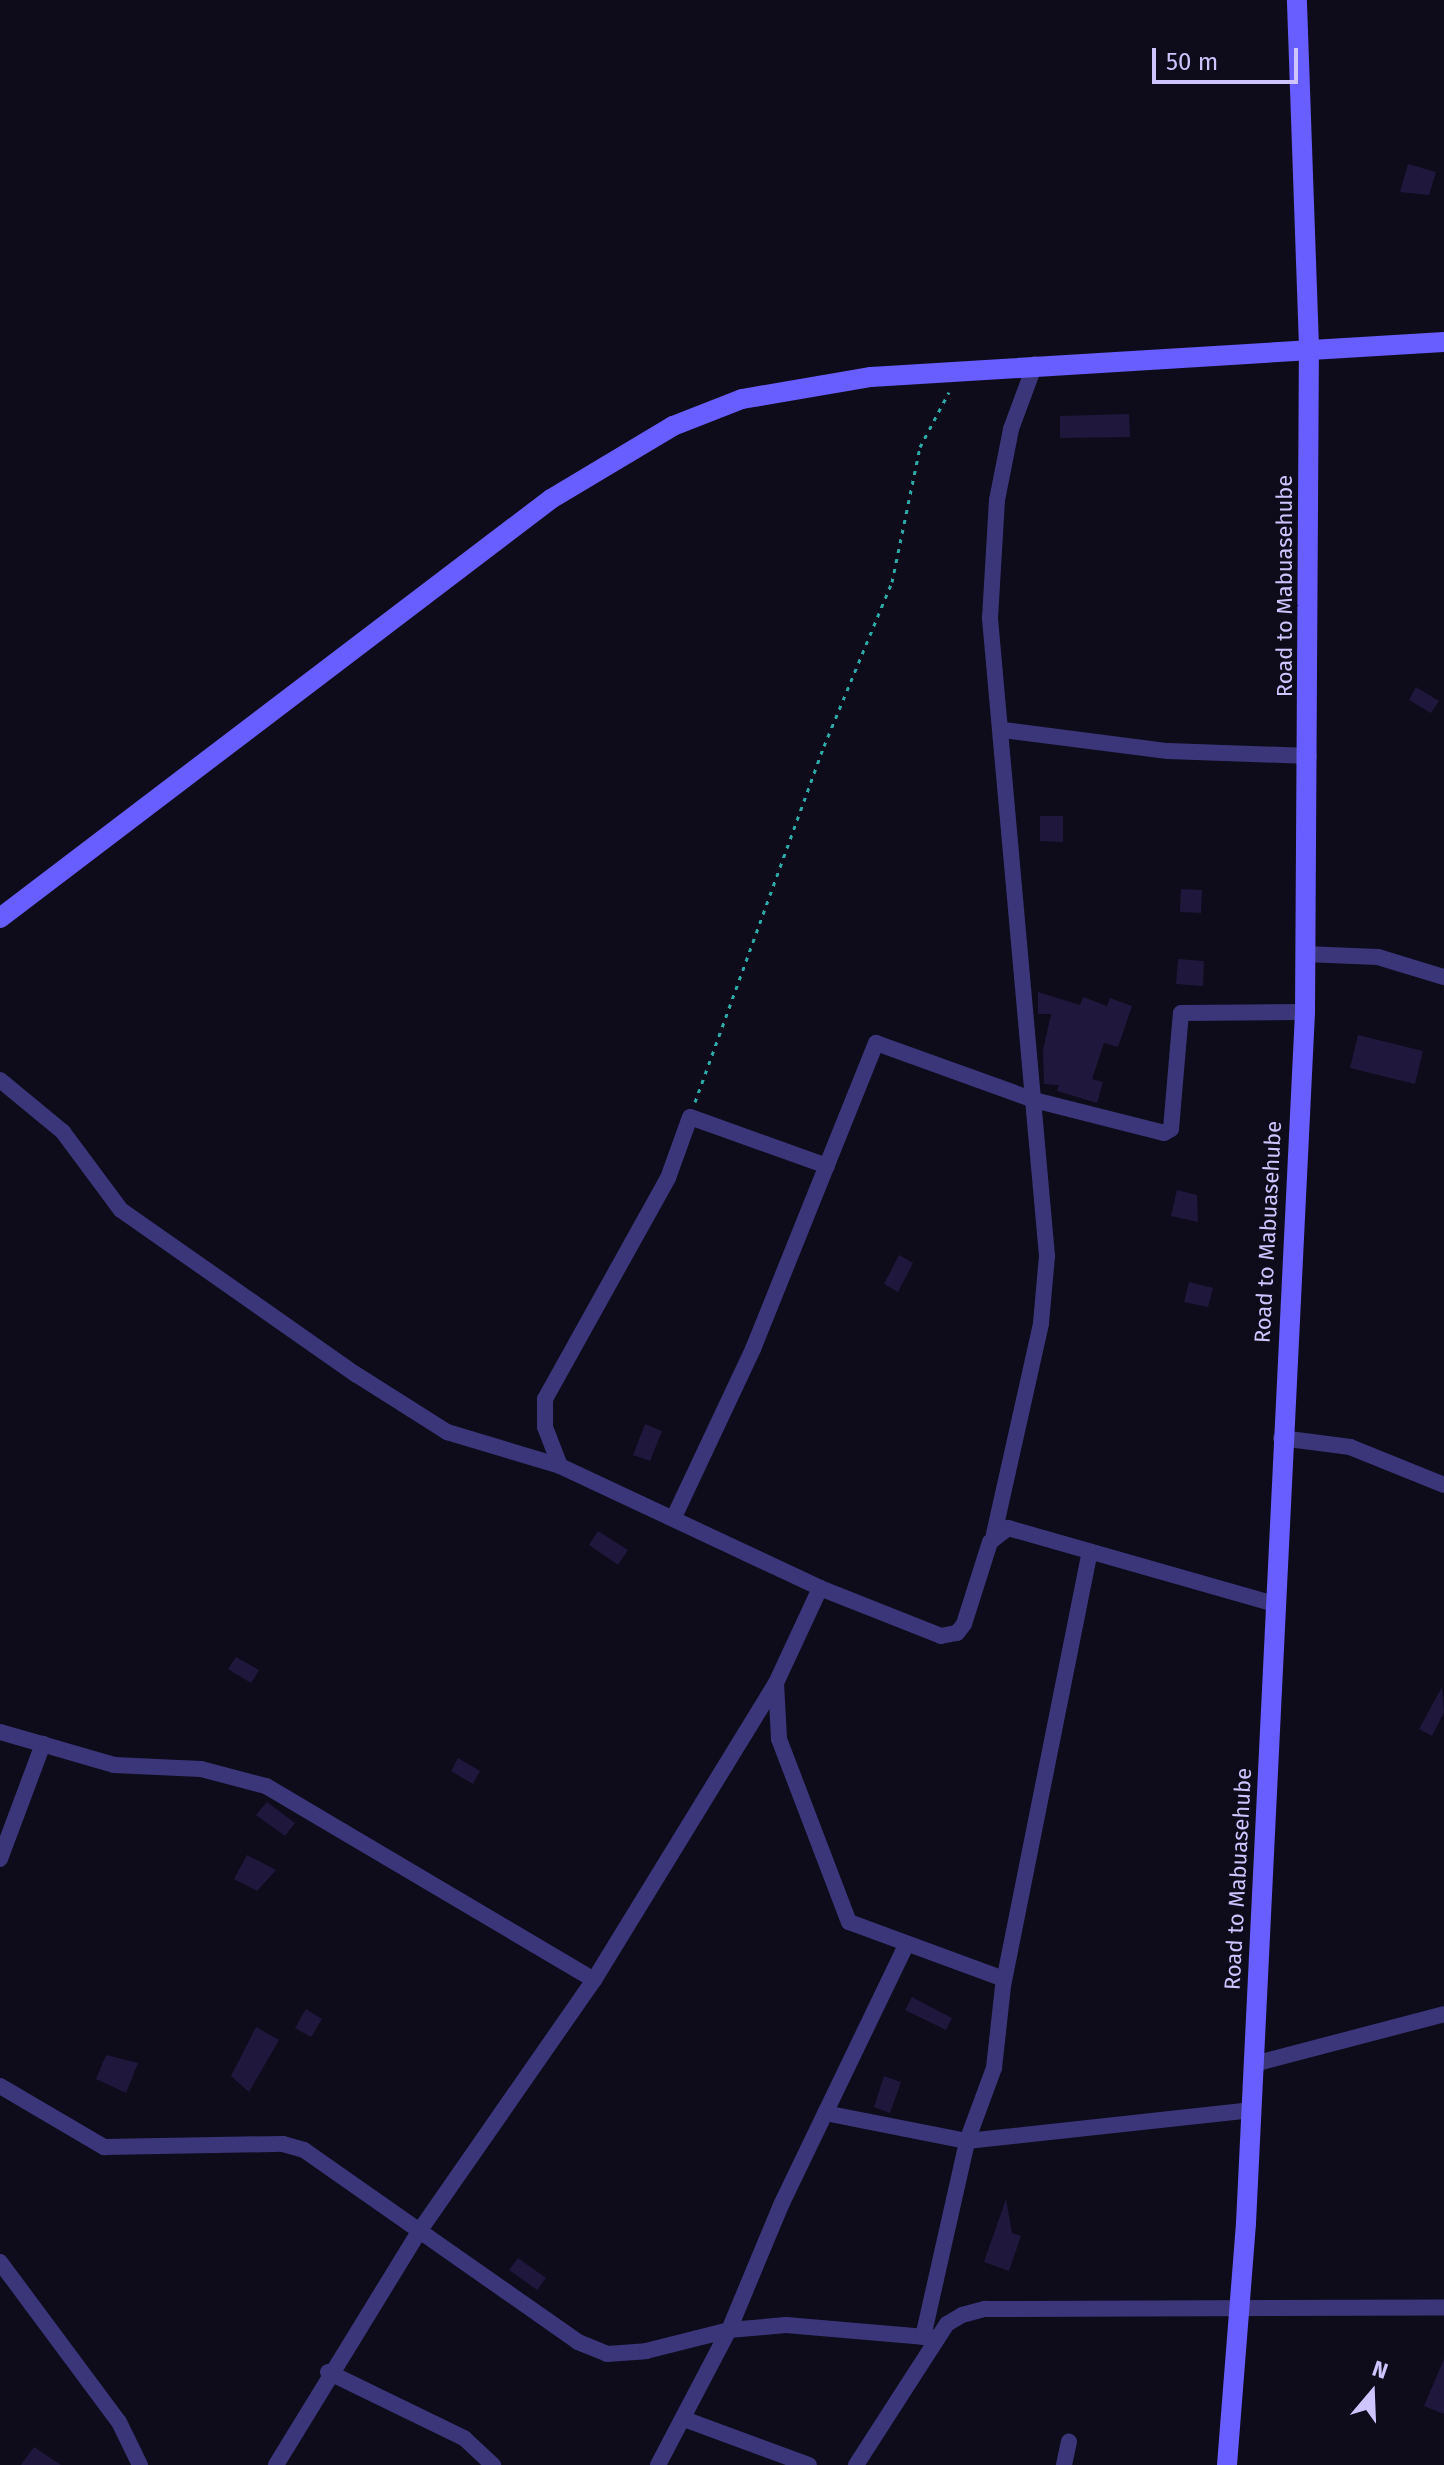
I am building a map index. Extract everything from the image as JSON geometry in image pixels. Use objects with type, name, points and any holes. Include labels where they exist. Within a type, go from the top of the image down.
[{"type":"main road","name":"Road to Mabuasehube","points":[[1227,2465],[1252,2110],[1281,1438],[1305,1012],[1309,756],[1309,347],[1297,0]]},
{"type":"main road","points":[[0,918],[551,499],[607,462],[673,426],[742,399],[802,385],[1035,364],[1444,342]]},
{"type":"street","points":[[0,1080],[63,1132],[127,1215],[357,1375],[447,1432],[560,1466],[820,1588],[950,1636],[964,1624],[994,1534],[1041,1323],[1047,1256],[1003,730],[990,618],[991,562],[1011,429],[1035,364]]},
{"type":"street","points":[[1003,730],[1168,751],[1309,756]]},
{"type":"street","points":[[1305,954],[1378,957],[1444,977]]},
{"type":"street","points":[[674,1517],[753,1349],[876,1043],[1034,1100],[1164,1133],[1171,1129],[1181,1013],[1305,1012]]},
{"type":"street","points":[[560,1466],[545,1427],[545,1399],[668,1178],[690,1117],[827,1166]]},
{"type":"street","points":[[1281,1438],[1350,1447],[1444,1485]]},
{"type":"street","points":[[994,1534],[1015,1529],[1275,1604]]},
{"type":"street","points":[[856,2465],[930,2337],[967,2141],[994,2068],[1004,1979],[1090,1552]]},
{"type":"street","points":[[276,2465],[328,2372],[418,2233],[594,1980],[776,1683],[820,1588]]},
{"type":"street","points":[[776,1683],[779,1739],[843,1913],[859,1930],[1004,1979]]},
{"type":"street","points":[[0,1732],[114,1765],[201,1769],[266,1786],[594,1980]]},
{"type":"street","points":[[0,1859],[43,1744]]},
{"type":"street","points":[[658,2465],[729,2330],[825,2113],[906,1945]]},
{"type":"street","points":[[1254,2064],[1444,2014]]},
{"type":"street","points":[[0,2086],[104,2147],[295,2146],[591,2349],[628,2354],[729,2330],[786,2325],[930,2337],[954,2319],[985,2309],[1444,2307]]},
{"type":"street","points":[[825,2113],[967,2141],[1252,2110]]},
{"type":"street","points":[[0,2262],[119,2422],[140,2465]]},
{"type":"street","points":[[328,2372],[464,2438],[493,2465]]},
{"type":"street","points":[[684,2419],[809,2465]]},
{"type":"street","points":[[1064,2465],[1069,2442]]},
{"type":"path","points":[[690,1117],[824,746],[892,582],[920,447],[964,369]]},
{"type":"building","points":[[1408,164],[1436,172],[1429,195],[1400,192]]},
{"type":"building","points":[[1129,414],[1130,437],[1060,438],[1060,416]]},
{"type":"building","points":[[1416,687],[1439,701],[1431,713],[1409,700]]},
{"type":"building","points":[[1040,816],[1063,816],[1063,842],[1040,841]]},
{"type":"building","points":[[1181,889],[1202,890],[1201,913],[1180,912]]},
{"type":"building","points":[[1178,959],[1204,961],[1203,986],[1176,984]]},
{"type":"building","points":[[1038,992],[1080,1005],[1083,997],[1107,1006],[1110,998],[1132,1006],[1118,1047],[1104,1043],[1092,1079],[1103,1082],[1097,1103],[1057,1091],[1059,1085],[1044,1084],[1043,1050],[1051,1014],[1038,1014]]},
{"type":"building","points":[[1358,1035],[1423,1051],[1415,1084],[1350,1068]]},
{"type":"building","points":[[1177,1190],[1197,1195],[1198,1222],[1171,1216]]},
{"type":"building","points":[[899,1255],[913,1263],[898,1292],[884,1284]]},
{"type":"building","points":[[1189,1282],[1213,1288],[1208,1307],[1184,1302]]},
{"type":"building","points":[[645,1424],[662,1431],[650,1461],[633,1455]]},
{"type":"building","points":[[598,1531],[628,1550],[618,1565],[589,1545]]},
{"type":"building","points":[[236,1657],[259,1670],[251,1683],[228,1669]]},
{"type":"building","points":[[1442,1687],[1444,1712],[1432,1736],[1419,1729]]},
{"type":"building","points":[[458,1758],[480,1771],[473,1784],[451,1771]]},
{"type":"building","points":[[267,1802],[295,1823],[285,1836],[256,1815]]},
{"type":"building","points":[[247,1855],[276,1870],[257,1891],[234,1879]]},
{"type":"building","points":[[912,1997],[952,2018],[946,2030],[905,2010]]},
{"type":"building","points":[[306,2009],[322,2019],[311,2037],[295,2028]]},
{"type":"building","points":[[256,2027],[279,2040],[249,2092],[231,2076]]},
{"type":"building","points":[[106,2055],[138,2063],[126,2093],[96,2079]]},
{"type":"building","points":[[884,2076],[901,2082],[890,2113],[874,2107]]},
{"type":"building","points":[[1006,2199],[1012,2233],[1021,2236],[1009,2271],[984,2262]]},
{"type":"building","points":[[518,2258],[546,2278],[537,2290],[509,2270]]},
{"type":"building","points":[[1444,2359],[1444,2414],[1424,2406]]},
{"type":"building","points":[[34,2447],[61,2465],[21,2465]]}]
